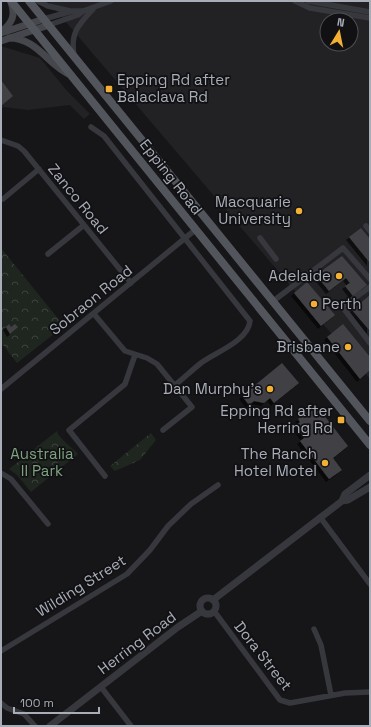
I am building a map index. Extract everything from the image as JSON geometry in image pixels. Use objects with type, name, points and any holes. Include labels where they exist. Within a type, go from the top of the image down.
[{"type":"main road","name":"Epping Road","points":[[11,1],[370,445]]},
{"type":"main road","points":[[1,33],[9,25],[14,16],[11,1]]},
{"type":"main road","name":"Epping Road","points":[[29,1],[272,302],[370,420]]},
{"type":"main road","points":[[1,41],[46,22]]},
{"type":"main road","points":[[1,33],[32,27]]},
{"type":"main road","points":[[9,38],[24,41],[45,54],[60,70],[72,75]]},
{"type":"street","points":[[38,1],[52,8],[83,11]]},
{"type":"street","points":[[46,22],[78,15],[83,11],[111,1]]},
{"type":"street","points":[[295,1],[310,8],[370,18]]},
{"type":"street","points":[[308,1],[370,12]]},
{"type":"street","points":[[74,58],[72,42],[75,30],[94,7]]},
{"type":"street","points":[[46,22],[72,11]]},
{"type":"street","points":[[91,127],[104,136],[248,317],[250,326],[248,330],[224,350],[202,362],[175,385]]},
{"type":"street","name":"Zanco Road","points":[[1,140],[18,146],[39,169],[131,283]]},
{"type":"street","points":[[3,199],[39,169]]},
{"type":"street","points":[[48,254],[84,225]]},
{"type":"street","name":"Sobraon Road","points":[[1,389],[195,230]]},
{"type":"street","points":[[260,238],[276,259]]},
{"type":"street","points":[[272,302],[343,248],[370,279]]},
{"type":"street","points":[[370,287],[346,304],[344,309],[370,344]]},
{"type":"street","points":[[94,314],[118,345],[125,351],[147,358],[157,364],[192,407],[163,430]]},
{"type":"street","points":[[105,476],[69,430],[125,384],[135,355]]},
{"type":"street","points":[[1,473],[11,479],[48,524]]},
{"type":"street","points":[[342,501],[345,494],[370,475]]},
{"type":"street","name":"Wilding Street","points":[[1,651],[127,574],[150,550],[168,526],[191,504],[218,485]]},
{"type":"street","points":[[213,600],[342,501],[348,500],[370,487]]},
{"type":"street","points":[[320,517],[370,584]]},
{"type":"street","points":[[206,598],[213,600],[216,604],[214,611],[207,613],[202,611],[200,606],[202,601],[206,598]]},
{"type":"street","name":"Herring Road","points":[[50,726],[178,627],[202,611]]},
{"type":"street","name":"Dora Street","points":[[214,611],[280,700],[290,703],[330,695],[370,692]]},
{"type":"street","points":[[314,630],[321,645],[330,695]]},
{"type":"street","points":[[101,687],[131,726]]},
{"type":"street","points":[[1,703],[7,708],[24,714],[35,726]]},
{"type":"shaded area","name":"Macquarie University","points":[[48,1],[370,1],[370,379]]},
{"type":"shaded area","points":[[1,46],[40,58],[67,91],[90,114],[84,119],[70,105],[28,110],[4,107],[1,109]]},
{"type":"green space","points":[[1,248],[64,326],[17,363],[3,345],[1,346]]},
{"type":"green space","name":"Australia II Park","points":[[57,431],[63,440],[78,454],[31,492],[17,475],[9,469]]},
{"type":"green space","points":[[151,433],[156,440],[140,460],[115,471],[110,466]]},
{"type":"building","points":[[1,80],[13,96],[1,106]]},
{"type":"building","points":[[361,228],[370,239],[370,263],[349,237]]},
{"type":"building","name":"Adelaide","points":[[342,256],[367,285],[353,296],[345,286],[350,283],[346,278],[329,291],[316,275]]},
{"type":"building","name":"Perth","points":[[307,282],[335,315],[321,326],[294,293]]},
{"type":"building","points":[[370,295],[370,331],[352,310]]},
{"type":"building","points":[[9,324],[11,327],[15,324],[18,327],[10,334],[6,327]]},
{"type":"building","name":"Brisbane","points":[[343,324],[370,357],[370,370],[360,379],[327,337]]},
{"type":"building","name":"Dan Murphy's","points":[[282,363],[299,383],[274,403],[270,398],[264,403],[254,401],[249,405],[242,396]]},
{"type":"building","points":[[316,405],[348,446],[333,458],[342,470],[329,479],[300,441],[304,438],[295,426],[300,422],[298,419]]},
{"type":"place","name":"Epping Rd after Balaclava Rd","points":[[109,89]]},
{"type":"place","name":"Macquarie University","points":[[299,211]]},
{"type":"place","name":"Adelaide","points":[[339,276]]},
{"type":"place","name":"Perth","points":[[314,304]]},
{"type":"place","name":"Brisbane","points":[[348,347]]},
{"type":"place","name":"Dan Murphy's","points":[[270,389]]},
{"type":"place","name":"Epping Rd after Herring Rd","points":[[341,420]]},
{"type":"place","name":"The Ranch Hotel Motel","points":[[325,463]]}]
